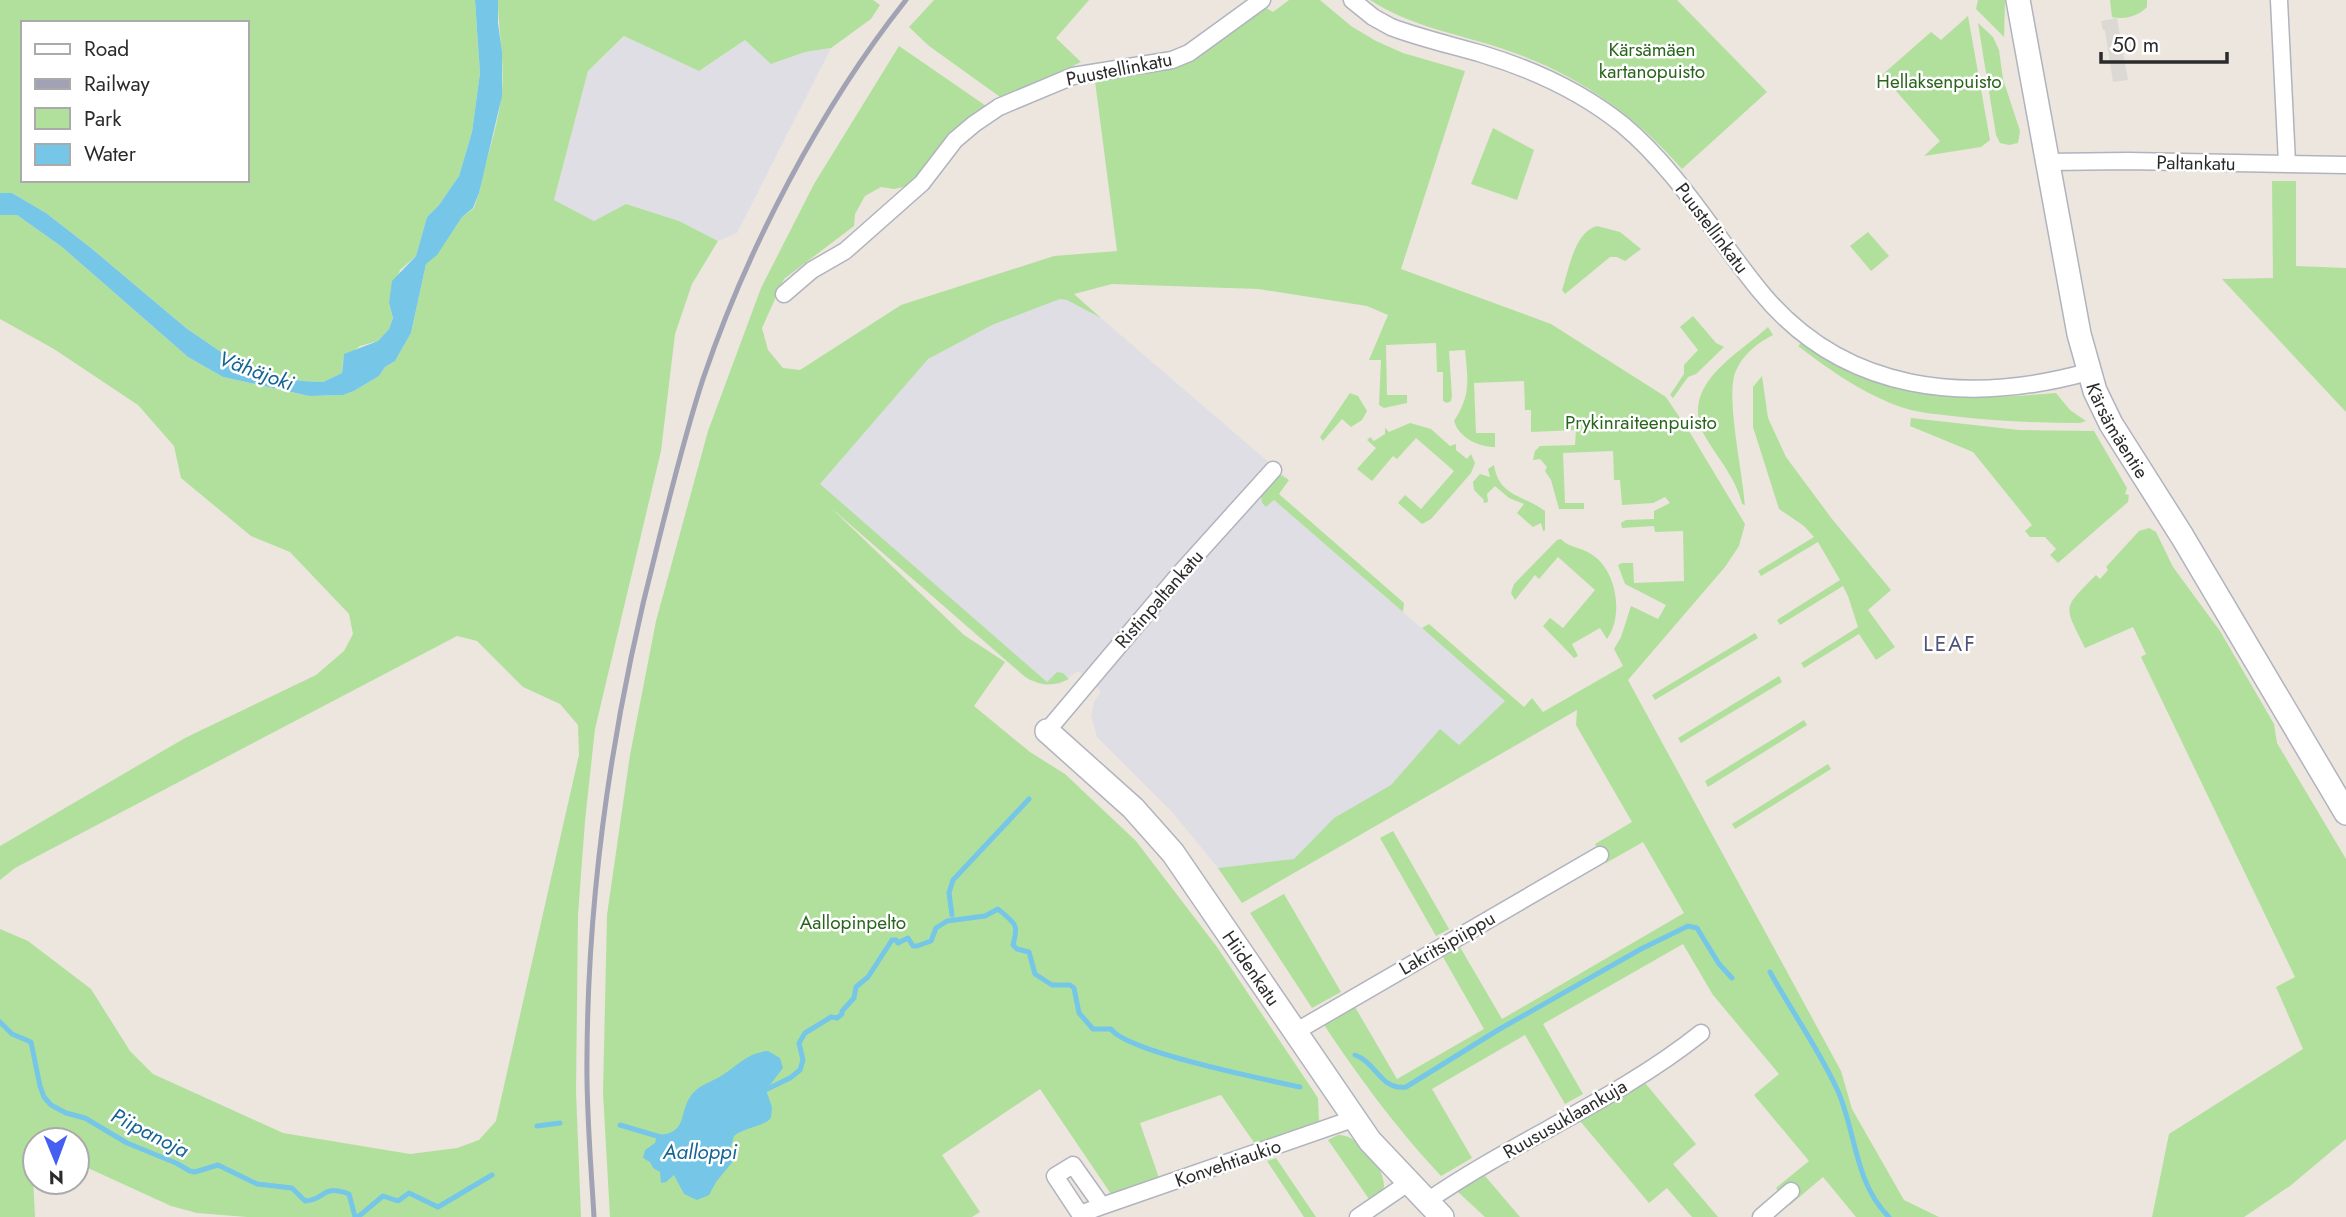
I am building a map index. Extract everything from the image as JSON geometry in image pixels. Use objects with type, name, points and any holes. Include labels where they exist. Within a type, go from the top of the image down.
[{"type":"street","name":"Puustellinkatu","points":[[783,294],[812,270],[845,251],[922,183],[955,139],[991,113],[1049,84],[1073,76],[1104,69],[1161,63],[1180,57],[1262,0]]},
{"type":"street","name":"Puustellinkatu","points":[[1352,0],[1391,27],[1530,70],[1621,123],[1647,146],[1667,169],[1760,292],[1782,316],[1810,337],[1858,366],[1904,383],[1965,390],[2009,388],[2088,372]]},
{"type":"street","name":"Kärsämäentie","points":[[2018,0],[2046,162],[2088,372],[2111,424],[2182,536],[2346,813]]},
{"type":"street","points":[[2279,0],[2287,163]]},
{"type":"street","name":"Paltankatu","points":[[2046,162],[2346,165]]},
{"type":"street","name":"Ristinpaltankatu","points":[[1047,731],[1182,570],[1273,470]]},
{"type":"street","name":"Hiidenkatu","points":[[1047,731],[1133,808],[1172,853],[1354,1119],[1408,1183],[1434,1209]]},
{"type":"street","name":"Lakritsipiippu","points":[[1295,1032],[1600,855]]},
{"type":"street","name":"Ruususuklaankuja","points":[[1434,1209],[1702,1032]]},
{"type":"street","name":"Konvehtiaukio","points":[[1102,1206],[1354,1119]]},
{"type":"street","points":[[1359,1217],[1408,1183]]},
{"type":"street","points":[[1761,1217],[1791,1191]]},
{"type":"shaded area","points":[[2117,18],[2128,80],[2113,82],[2105,30],[2101,21]]},
{"type":"shaded area","points":[[625,36],[699,71],[745,40],[772,64],[805,52],[831,48],[737,233],[718,241],[679,221],[626,204],[594,221],[554,201],[588,71]]},
{"type":"shaded area","points":[[1073,294],[1287,478],[1274,500],[1540,731],[1242,903],[1218,868],[1173,813],[1097,737],[1091,716],[1094,702],[1101,691],[1078,671],[1060,684],[1044,685],[1030,680],[811,489],[959,319]]},
{"type":"green space","points":[[0,0],[475,0],[480,73],[472,132],[459,176],[427,217],[416,256],[400,270],[389,303],[393,318],[389,329],[378,341],[360,346],[343,359],[342,373],[323,382],[301,381],[264,372],[221,352],[186,328],[46,213],[12,193],[0,193]]},
{"type":"green space","points":[[498,0],[873,0],[880,5],[871,19],[831,48],[805,52],[771,64],[745,40],[699,71],[624,36],[588,71],[554,200],[594,221],[626,204],[679,221],[718,241],[692,284],[675,334],[661,451],[595,729],[578,915],[576,1091],[581,1217],[247,1217],[197,1213],[171,1206],[91,1169],[91,1126],[21,1126],[21,1196],[34,1196],[35,1217],[0,1217],[0,929],[28,941],[91,989],[130,1051],[153,1074],[283,1133],[410,1154],[457,1148],[479,1140],[496,1121],[579,755],[578,725],[560,704],[523,687],[477,641],[457,636],[15,868],[0,880],[0,846],[185,738],[316,675],[344,651],[353,634],[349,614],[290,552],[251,536],[181,478],[174,446],[138,405],[54,349],[0,319],[0,215],[17,215],[62,247],[188,357],[223,377],[309,396],[343,395],[379,376],[385,367],[395,361],[411,333],[426,264],[437,254],[462,217],[474,208],[494,134],[503,73]]},
{"type":"green space","points":[[934,0],[1089,0],[1056,38],[1081,62],[1003,99],[929,46],[909,27]]},
{"type":"green space","points":[[1289,0],[1320,0],[1351,26],[1376,41],[1403,53],[1465,71],[1401,269],[1551,324],[1666,397],[1745,524],[1739,546],[1725,567],[1628,680],[1841,1071],[1852,1109],[1904,1200],[1939,1217],[1856,1217],[1823,1177],[1790,1205],[1786,1185],[1778,1191],[1776,1188],[1809,1161],[1754,1095],[1779,1074],[1713,995],[1683,944],[1543,1024],[1583,1094],[1565,1104],[1525,1035],[1432,1089],[1472,1158],[1441,1176],[1409,1140],[1324,1025],[1355,1007],[1397,1079],[1484,1029],[1443,957],[1460,947],[1502,1019],[1684,913],[1643,842],[1606,863],[1595,844],[1632,822],[1576,725],[1577,710],[1242,903],[1218,868],[1294,859],[1334,818],[1391,785],[1440,729],[1459,745],[1505,701],[1422,628],[1429,624],[1524,707],[1532,698],[1543,712],[1623,666],[1614,649],[1631,606],[1658,619],[1666,605],[1625,584],[1618,565],[1633,563],[1634,583],[1684,581],[1683,531],[1655,532],[1654,526],[1622,528],[1621,523],[1626,520],[1654,519],[1654,511],[1670,503],[1665,497],[1653,503],[1622,505],[1620,480],[1614,480],[1613,451],[1563,453],[1565,503],[1584,503],[1584,509],[1559,509],[1551,480],[1545,471],[1547,467],[1540,459],[1533,460],[1535,451],[1540,446],[1575,445],[1576,430],[1531,432],[1531,410],[1525,410],[1524,381],[1474,383],[1476,433],[1495,433],[1495,447],[1476,443],[1465,437],[1454,421],[1466,395],[1465,350],[1449,351],[1452,396],[1447,403],[1443,401],[1443,372],[1437,372],[1436,343],[1386,345],[1387,395],[1407,395],[1407,403],[1384,408],[1379,405],[1381,360],[1369,360],[1388,315],[1367,306],[1258,289],[1112,284],[1074,294],[1101,318],[1060,299],[992,325],[928,359],[820,484],[1047,682],[1057,672],[1063,673],[1069,679],[1046,684],[1024,676],[830,507],[964,635],[1005,662],[974,706],[1030,752],[1065,774],[1136,841],[1217,947],[1318,1098],[1319,1122],[1255,1144],[1221,1095],[1140,1123],[1159,1178],[1111,1194],[1040,1089],[942,1155],[980,1212],[972,1217],[610,1217],[603,1093],[607,915],[630,755],[656,621],[708,431],[761,288],[814,184],[899,46],[989,108],[954,131],[908,186],[894,189],[881,187],[865,196],[855,214],[854,226],[784,279],[762,328],[768,350],[783,368],[800,370],[901,305],[1054,256],[1117,251],[1095,81],[1105,81],[1105,76],[1140,72],[1263,6],[1273,12]]},
{"type":"green space","name":"Kärsämäen kartanopuisto","points":[[1370,0],[1677,0],[1767,92],[1682,169],[1644,130],[1602,97],[1579,83],[1531,59],[1402,17]]},
{"type":"green space","points":[[1978,0],[2005,0],[2004,37],[1976,9]]},
{"type":"green space","points":[[2110,0],[2147,0],[2147,7],[2131,16],[2112,17]]},
{"type":"green space","name":"Hellaksenpuisto","points":[[1968,16],[1990,140],[1981,147],[1924,156],[1940,141],[1882,75],[1931,32],[1941,40]]},
{"type":"green space","points":[[1978,23],[1993,37],[1999,50],[2003,79],[2020,131],[2018,143],[2000,143],[1996,135]]},
{"type":"green space","points":[[1493,128],[1534,150],[1517,200],[1471,184]]},
{"type":"green space","points":[[2272,181],[2296,181],[2296,266],[2346,268],[2346,412],[2222,279],[2273,278]]},
{"type":"green space","points":[[1597,226],[1620,232],[1641,249],[1625,261],[1610,257],[1565,294],[1562,290],[1578,244],[1589,230]]},
{"type":"green space","points":[[1868,232],[1889,256],[1871,271],[1850,246]]},
{"type":"green space","points":[[1693,316],[1716,343],[1724,347],[1696,374],[1688,377],[1673,398],[1670,395],[1684,374],[1684,365],[1698,350],[1680,327]]},
{"type":"green space","points":[[1768,327],[1773,335],[1746,355],[1735,373],[1733,385],[1732,400],[1745,505],[1706,438],[1699,420],[1699,403],[1704,388],[1714,374]]},
{"type":"green space","points":[[1801,343],[1867,377],[1925,394],[1986,397],[2056,393],[2070,410],[2086,421],[2064,423],[2000,420],[1910,410],[1849,382],[1798,346]]},
{"type":"green space","points":[[1762,376],[1768,418],[1786,457],[1832,519],[1891,590],[1868,610],[1895,647],[1876,660],[1859,634],[1804,668],[1801,663],[1858,627],[1843,586],[1780,625],[1777,620],[1840,580],[1818,542],[1761,576],[1758,571],[1814,537],[1804,526],[1779,509],[1753,427],[1753,387]]},
{"type":"green space","points":[[1350,393],[1358,396],[1367,411],[1362,420],[1351,427],[1342,419],[1323,441],[1320,437]]},
{"type":"green space","points":[[1911,418],[2019,430],[2094,431],[2127,488],[2125,494],[2129,495],[2128,502],[2058,563],[2050,555],[2056,549],[2045,537],[2030,537],[2025,531],[2032,525],[1973,452],[1910,426]]},
{"type":"green space","points":[[1410,423],[1431,429],[1450,446],[1456,444],[1456,450],[1467,459],[1471,454],[1475,463],[1471,473],[1431,519],[1422,524],[1398,503],[1405,495],[1421,509],[1454,471],[1416,438],[1397,459],[1393,456],[1372,481],[1357,469],[1376,448],[1367,440],[1370,437],[1374,441],[1385,434],[1385,428],[1389,432]]},
{"type":"green space","points":[[1494,465],[1497,476],[1507,489],[1545,511],[1545,530],[1543,531],[1541,523],[1533,527],[1517,513],[1524,504],[1509,498],[1495,486],[1487,494],[1488,502],[1483,503],[1484,500],[1474,490],[1473,482],[1480,474],[1490,477],[1488,469]]},
{"type":"green space","points":[[1279,474],[1289,480],[1279,494],[1404,603],[1403,612],[1274,500],[1266,507],[1262,503],[1261,495]]},
{"type":"green space","points":[[2149,528],[2156,532],[2173,567],[2220,631],[2274,724],[2277,743],[2346,859],[2346,1139],[2290,1186],[2244,1217],[2152,1217],[2169,1134],[2303,1049],[2276,987],[2295,977],[2141,657],[2146,654],[2133,627],[2085,648],[2070,615],[2072,602],[2077,595],[2096,575],[2100,579],[2108,570],[2106,567],[2139,531]]},
{"type":"green space","points":[[1561,539],[1600,561],[1612,582],[1615,594],[1615,618],[1607,639],[1600,628],[1572,644],[1578,656],[1574,658],[1543,626],[1550,618],[1563,628],[1595,590],[1558,557],[1539,579],[1535,575],[1515,600],[1511,593],[1514,584]]},
{"type":"green space","points":[[1755,633],[1758,638],[1655,700],[1652,695]]},
{"type":"green space","points":[[1779,676],[1782,682],[1681,743],[1678,738]]},
{"type":"green space","points":[[1804,720],[1807,725],[1708,787],[1705,781]]},
{"type":"green space","points":[[1828,764],[1831,769],[1735,829],[1732,824]]},
{"type":"green space","points":[[1393,831],[1449,929],[1436,936],[1380,838]]},
{"type":"green space","points":[[1284,894],[1341,992],[1312,1008],[1250,913]]},
{"type":"green space","points":[[1645,1083],[1696,1144],[1673,1164],[1718,1217],[1692,1217],[1667,1188],[1649,1203],[1580,1121]]},
{"type":"green space","points":[[1338,1135],[1354,1140],[1375,1161],[1383,1179],[1384,1187],[1380,1193],[1369,1199],[1328,1140]]},
{"type":"green space","points":[[1276,1158],[1316,1217],[1304,1217],[1267,1161]]},
{"type":"green space","points":[[1485,1176],[1520,1217],[1485,1217],[1457,1191]]},
{"type":"water","name":"Vähäjoki","points":[[475,0],[498,0],[502,52],[502,96],[479,193],[473,208],[462,217],[437,255],[426,264],[411,333],[395,361],[385,367],[379,376],[354,391],[343,395],[309,396],[223,377],[188,357],[62,247],[17,215],[0,215],[0,193],[12,193],[46,213],[186,328],[221,352],[264,372],[301,381],[323,382],[342,373],[344,354],[378,341],[389,329],[393,318],[389,303],[392,281],[416,256],[427,217],[459,176],[472,132],[480,73]]},
{"type":"water","name":"Aalloppi","points":[[768,1051],[780,1058],[783,1068],[766,1090],[772,1107],[771,1118],[734,1136],[731,1146],[734,1160],[709,1195],[697,1200],[684,1194],[674,1175],[661,1183],[660,1172],[643,1158],[645,1150],[655,1143],[657,1135],[667,1134],[679,1126],[688,1100],[699,1088],[749,1057]]},
{"type":"waterway","points":[[952,915],[949,893],[953,880],[1029,799]]},
{"type":"waterway","points":[[761,1092],[800,1070],[803,1060],[799,1043],[805,1033],[831,1017],[837,1018],[842,1014],[854,998],[856,987],[868,977],[892,940],[898,943],[908,938],[913,946],[917,946],[931,941],[936,928],[947,921],[985,916],[998,909],[1014,924],[1016,932],[1013,945],[1029,952],[1035,974],[1052,985],[1070,985],[1074,988],[1079,1013],[1093,1029],[1111,1029],[1122,1038],[1169,1056],[1300,1087]]},
{"type":"waterway","points":[[1355,1055],[1390,1085],[1406,1087],[1498,1030],[1641,949],[1688,926],[1697,928],[1719,964],[1732,978]]},
{"type":"waterway","points":[[1770,972],[1837,1089],[1862,1172],[1877,1203],[1889,1217]]},
{"type":"waterway","name":"Piipanoja","points":[[0,1022],[12,1034],[31,1042],[40,1086],[51,1105],[66,1113],[85,1118],[127,1143],[190,1171],[218,1165],[257,1184],[292,1188],[305,1201],[318,1198],[328,1191],[349,1194],[355,1217]]},
{"type":"waterway","points":[[537,1126],[560,1123]]},
{"type":"waterway","points":[[620,1125],[664,1138]]},
{"type":"waterway","points":[[358,1217],[383,1196],[398,1201],[409,1193],[438,1207],[492,1175]]},
{"type":"railway","points":[[594,1217],[587,1056],[592,927],[598,863],[628,672],[673,484],[703,379],[741,280],[764,230],[789,181],[845,86],[906,0]]},
{"type":"district","name":"LEAF","points":[[1950,644]]},
{"type":"park label","name":"Prykinraiteenpuisto","points":[[1641,422]]},
{"type":"park label","name":"Aallopinpelto","points":[[853,922]]}]
